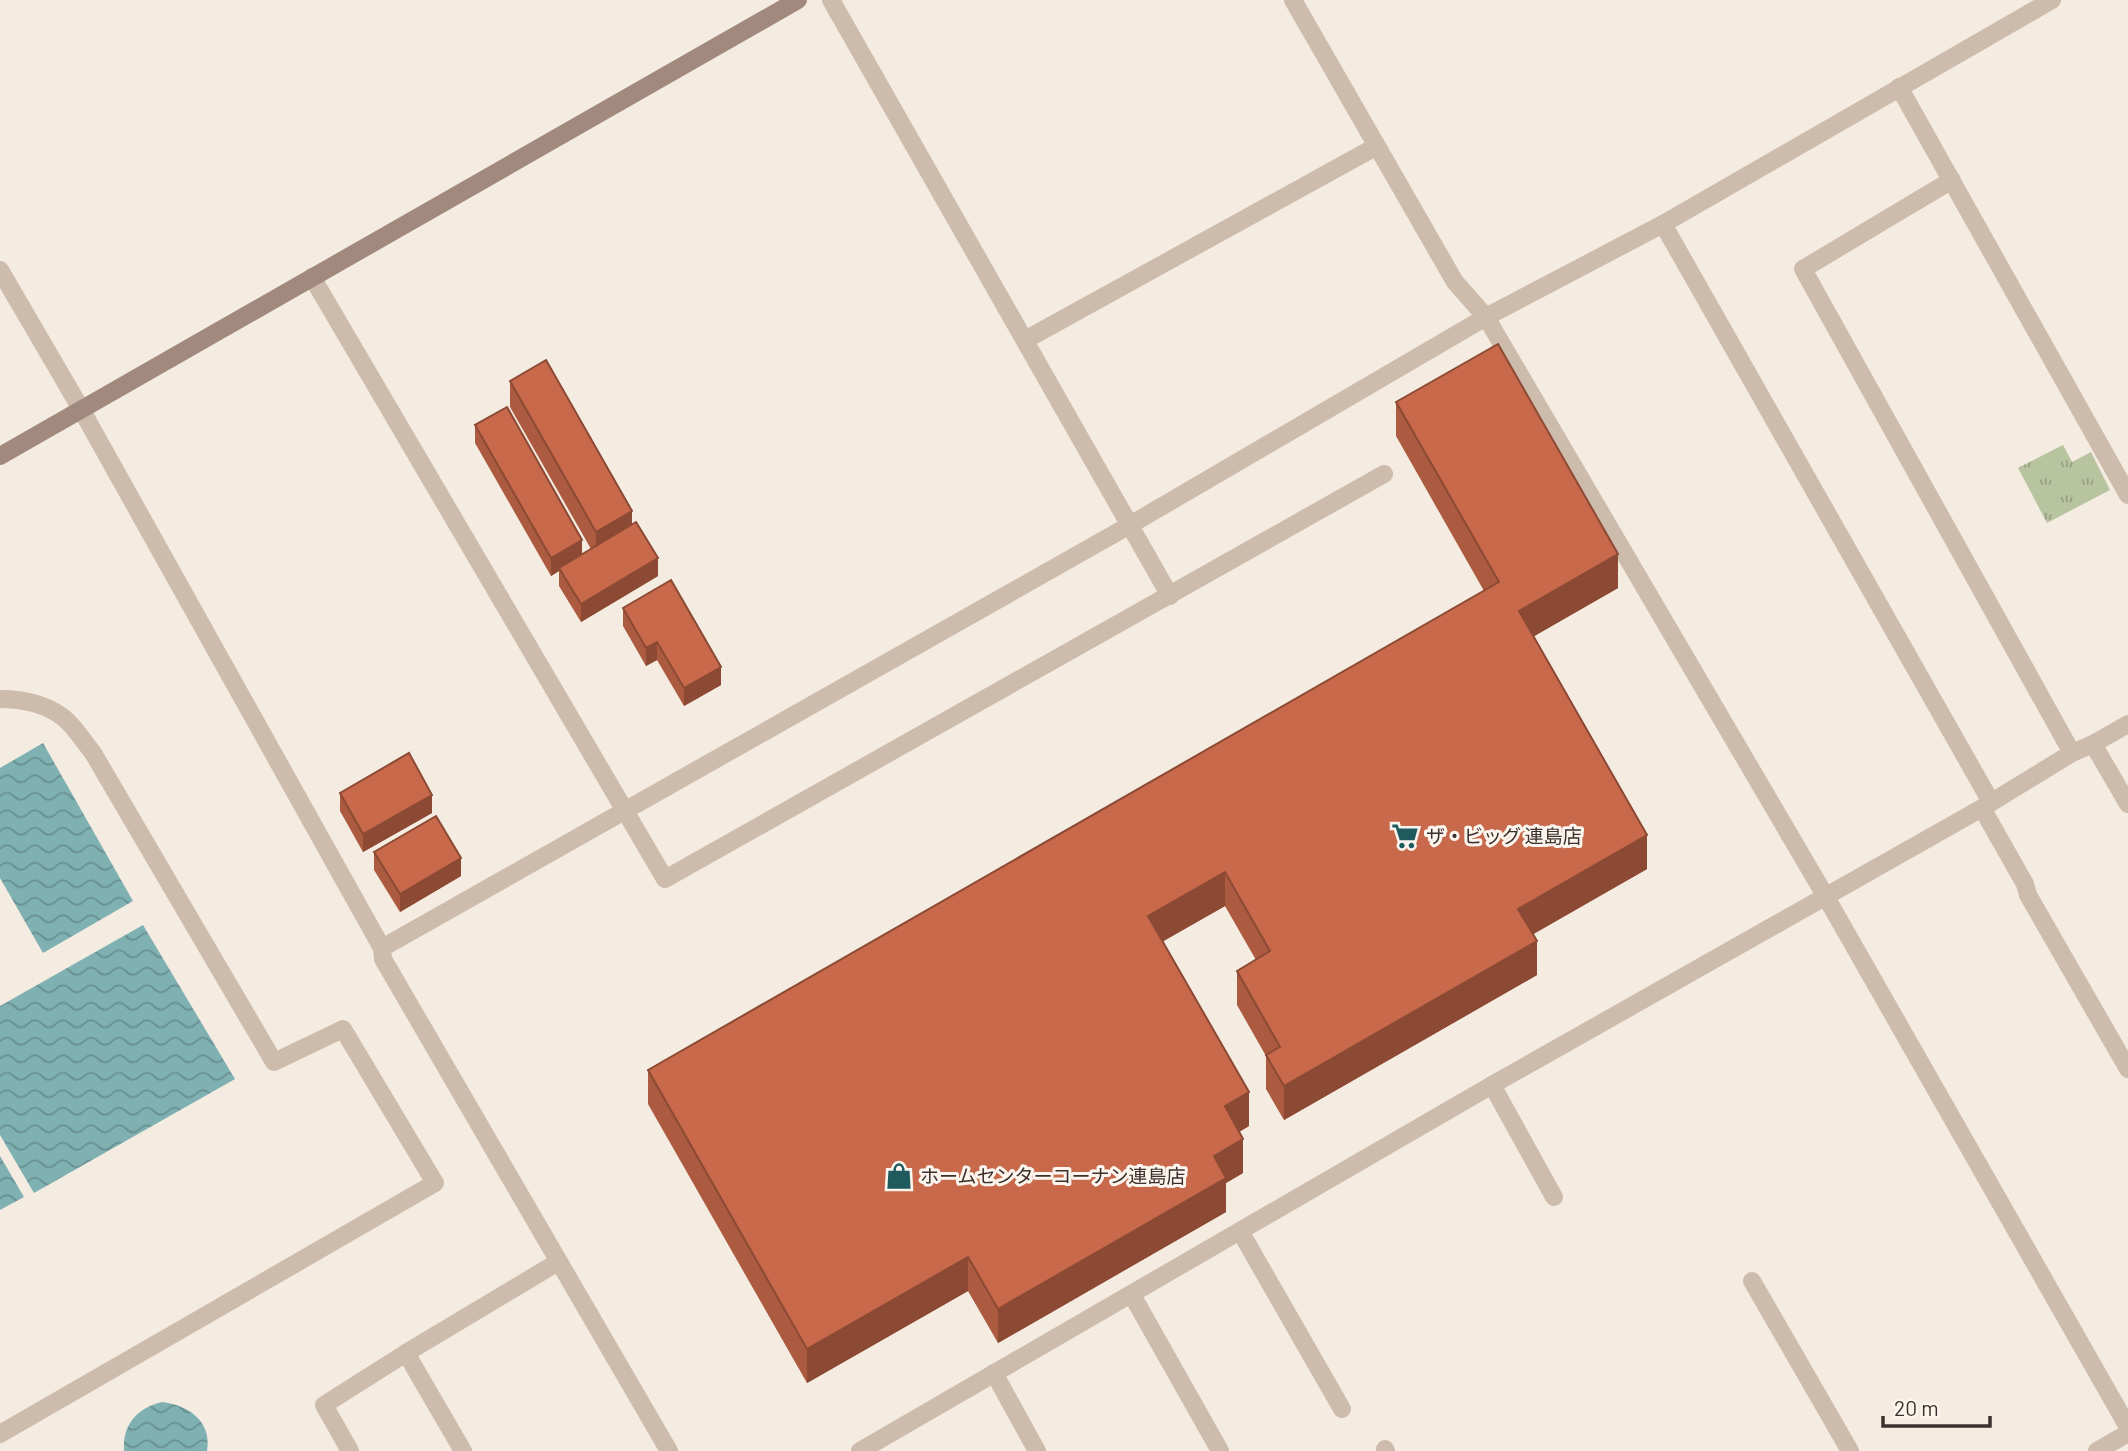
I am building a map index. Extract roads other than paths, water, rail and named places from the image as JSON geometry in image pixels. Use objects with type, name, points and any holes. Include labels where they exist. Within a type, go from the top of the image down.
[{"type":"street","points":[[0,456],[798,0]]},
{"type":"street","points":[[831,0],[1170,596]]},
{"type":"street","points":[[1293,0],[1455,282],[1486,317],[1826,897],[2128,1427]]},
{"type":"street","points":[[382,948],[1130,524],[1486,317],[1663,224],[2052,0]]},
{"type":"street","points":[[1899,88],[2128,495]]},
{"type":"street","points":[[1025,340],[1377,146]]},
{"type":"street","points":[[1952,180],[1803,269],[2072,753]]},
{"type":"street","points":[[1663,224],[1987,805],[2028,895],[2128,1069]]},
{"type":"street","points":[[0,270],[81,409],[382,948],[383,959],[669,1451]]},
{"type":"street","points":[[312,277],[665,879],[1384,474]]},
{"type":"street","points":[[0,699],[41,705],[65,719],[93,753],[274,1062],[343,1029],[435,1183],[0,1434]]},
{"type":"street","points":[[860,1451],[1492,1085],[1987,805],[2072,753],[2128,724]]},
{"type":"street","points":[[2093,744],[2128,804]]},
{"type":"street","points":[[1492,1085],[1553,1197]]},
{"type":"street","points":[[1240,1231],[1342,1409]]},
{"type":"street","points":[[350,1451],[324,1405],[558,1262]]},
{"type":"street","points":[[1752,1281],[1850,1451]]},
{"type":"street","points":[[1132,1295],[1220,1451]]},
{"type":"street","points":[[406,1353],[463,1451]]},
{"type":"street","points":[[994,1373],[1037,1451]]},
{"type":"street","points":[[2097,1451],[2128,1433]]},
{"type":"water","points":[[43,743],[133,901],[43,953],[0,878],[0,768]]},
{"type":"water","points":[[143,925],[235,1079],[34,1193],[0,1135],[0,1006]]},
{"type":"water","points":[[0,1156],[24,1197],[0,1210]]},
{"type":"water","points":[[162,1402],[181,1407],[196,1416],[206,1431],[207,1451],[124,1451],[126,1433],[133,1419],[138,1413]]},
{"type":"place","name":"ザ・ビッグ 連島店","points":[[1405,836]]},
{"type":"place","name":"ホームセンターコーナン連島店","points":[[899,1176]]}]
